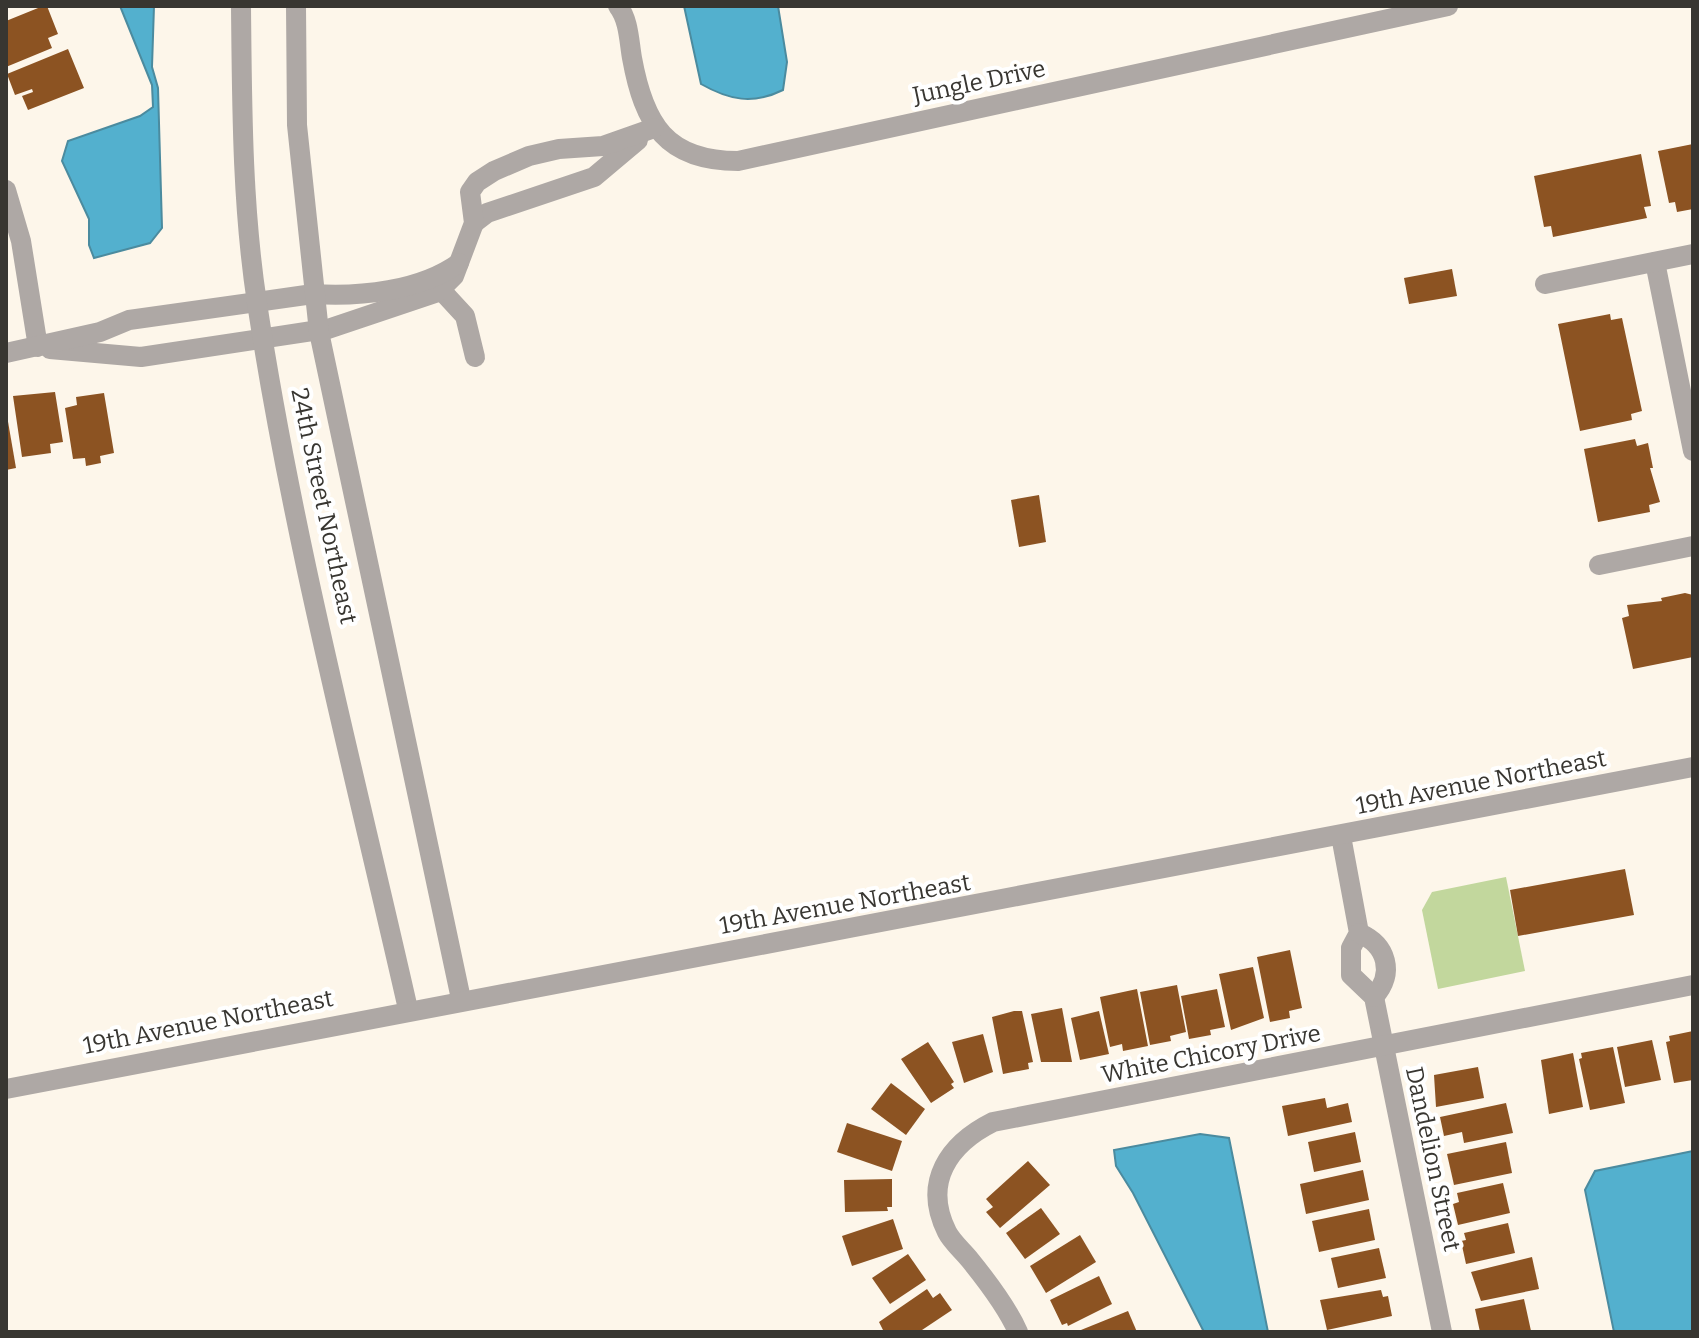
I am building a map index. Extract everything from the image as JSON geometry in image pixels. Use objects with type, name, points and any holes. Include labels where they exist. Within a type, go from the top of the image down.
[{"type":"street","name":"24th Street Northeast","points":[[241,6],[245,172],[257,301],[295,511],[408,1009]]},
{"type":"street","name":"24th Street Northeast","points":[[296,6],[297,125],[319,331],[461,999]]},
{"type":"street","points":[[618,6],[625,15],[633,63],[654,128]]},
{"type":"street","name":"Jungle Drive","points":[[654,128],[669,142],[705,158],[738,161],[1448,6]]},
{"type":"street","points":[[38,347],[141,357],[319,331],[441,290],[454,276],[474,223],[470,192],[477,182],[529,156],[559,149],[603,146],[654,128]]},
{"type":"street","points":[[474,223],[487,213],[594,177],[654,128]]},
{"type":"street","points":[[6,190],[21,241],[38,347]]},
{"type":"street","points":[[1545,284],[1693,254]]},
{"type":"street","points":[[1655,262],[1693,451]]},
{"type":"street","points":[[6,353],[100,332],[129,320],[313,294],[337,295],[397,288],[440,275],[459,263]]},
{"type":"street","points":[[441,290],[465,316],[475,357]]},
{"type":"street","points":[[1599,565],[1693,546]]},
{"type":"street","name":"19th Avenue Northeast","points":[[6,1089],[408,1009],[934,915],[1693,767]]},
{"type":"street","name":"Dandelion Street","points":[[1341,836],[1359,933],[1348,961],[1351,975],[1359,987],[1374,997],[1442,1332]]},
{"type":"street","name":"Dandelion Street","points":[[1359,933],[1376,940],[1385,954],[1386,972],[1381,989],[1374,997]]},
{"type":"street","name":"White Chicory Drive","points":[[1018,1332],[972,1262],[948,1234],[939,1211],[938,1185],[945,1161],[956,1146],[993,1122],[1693,985]]},
{"type":"green space","points":[[1506,877],[1525,971],[1438,989],[1422,910],[1432,892]]},
{"type":"water","points":[[120,6],[154,6],[152,67],[158,88],[162,228],[150,243],[94,258],[89,245],[89,219],[62,161],[68,141],[140,116],[153,107],[152,85]]},
{"type":"water","points":[[684,6],[778,6],[787,62],[783,90],[761,98],[741,99],[701,84]]},
{"type":"water","points":[[1200,1134],[1229,1138],[1268,1332],[1204,1332],[1116,1166],[1114,1150]]},
{"type":"water","points":[[1693,1151],[1693,1332],[1614,1332],[1585,1190],[1595,1171]]},
{"type":"building","points":[[47,6],[58,34],[48,38],[52,48],[6,67],[6,21]]},
{"type":"building","points":[[68,49],[84,88],[28,110],[22,96],[33,92],[32,89],[15,95],[7,74]]},
{"type":"building","points":[[1693,144],[1693,209],[1677,212],[1675,202],[1669,203],[1658,151]]},
{"type":"building","points":[[1641,154],[1651,206],[1644,207],[1647,218],[1553,237],[1551,226],[1544,227],[1534,176]]},
{"type":"building","points":[[1452,269],[1457,296],[1409,304],[1404,278]]},
{"type":"building","points":[[1610,314],[1611,320],[1622,318],[1642,411],[1631,414],[1632,420],[1580,431],[1558,324]]},
{"type":"building","points":[[55,392],[63,442],[50,444],[51,453],[22,457],[13,396]]},
{"type":"building","points":[[104,393],[114,453],[100,456],[101,463],[86,466],[85,458],[73,459],[65,408],[77,405],[76,397]]},
{"type":"building","points":[[6,410],[16,468],[6,470]]},
{"type":"building","points":[[1635,439],[1637,446],[1648,443],[1653,468],[1650,468],[1660,502],[1649,505],[1650,512],[1598,522],[1584,449]]},
{"type":"building","points":[[1039,495],[1046,542],[1019,547],[1011,500]]},
{"type":"building","points":[[1685,593],[1693,595],[1693,657],[1633,669],[1622,618],[1629,616],[1627,605],[1662,601],[1661,598]]},
{"type":"building","points":[[1625,869],[1634,915],[1518,936],[1510,890]]},
{"type":"building","points":[[1290,950],[1302,1008],[1289,1011],[1290,1018],[1270,1022],[1257,957]]},
{"type":"building","points":[[1253,967],[1264,1018],[1231,1030],[1219,974]]},
{"type":"building","points":[[1177,985],[1186,1032],[1170,1036],[1171,1041],[1150,1045],[1140,992]]},
{"type":"building","points":[[1137,989],[1148,1046],[1123,1051],[1122,1044],[1110,1047],[1100,997]]},
{"type":"building","points":[[1217,989],[1225,1027],[1210,1030],[1211,1035],[1189,1039],[1181,996]]},
{"type":"building","points":[[1062,1008],[1072,1062],[1041,1062],[1031,1014]]},
{"type":"building","points":[[1022,1011],[1033,1062],[1028,1063],[1029,1069],[1003,1074],[992,1017]]},
{"type":"building","points":[[1099,1011],[1109,1054],[1080,1060],[1071,1018]]},
{"type":"building","points":[[1693,1031],[1693,1080],[1674,1083],[1666,1042],[1670,1041],[1669,1036]]},
{"type":"building","points":[[983,1034],[993,1072],[964,1083],[952,1042]]},
{"type":"building","points":[[1652,1040],[1661,1080],[1625,1087],[1617,1047]]},
{"type":"building","points":[[928,1042],[954,1082],[951,1084],[954,1088],[931,1103],[901,1059]]},
{"type":"building","points":[[1613,1047],[1625,1103],[1590,1110],[1579,1059],[1582,1058],[1581,1053]]},
{"type":"building","points":[[1573,1053],[1583,1107],[1549,1114],[1541,1060]]},
{"type":"building","points":[[1478,1067],[1484,1098],[1436,1107],[1434,1075]]},
{"type":"building","points":[[891,1083],[925,1109],[906,1135],[871,1109]]},
{"type":"building","points":[[1325,1098],[1327,1108],[1348,1103],[1352,1122],[1288,1136],[1282,1106]]},
{"type":"building","points":[[1506,1103],[1513,1133],[1464,1143],[1462,1132],[1444,1136],[1440,1117]]},
{"type":"building","points":[[847,1123],[902,1141],[892,1171],[837,1152]]},
{"type":"building","points":[[1355,1132],[1361,1162],[1314,1172],[1308,1142]]},
{"type":"building","points":[[1506,1142],[1512,1173],[1454,1185],[1447,1154]]},
{"type":"building","points":[[1028,1161],[1050,1185],[1000,1228],[986,1212],[993,1207],[986,1199]]},
{"type":"building","points":[[1363,1170],[1369,1200],[1306,1214],[1300,1184]]},
{"type":"building","points":[[892,1179],[892,1207],[887,1207],[888,1211],[845,1212],[844,1180]]},
{"type":"building","points":[[1503,1183],[1510,1213],[1458,1225],[1453,1204],[1459,1202],[1457,1193]]},
{"type":"building","points":[[1041,1208],[1060,1234],[1025,1259],[1006,1233]]},
{"type":"building","points":[[1369,1209],[1375,1240],[1319,1252],[1312,1221]]},
{"type":"building","points":[[893,1219],[903,1249],[852,1266],[842,1236]]},
{"type":"building","points":[[1508,1223],[1515,1253],[1466,1264],[1461,1241],[1466,1240],[1464,1233]]},
{"type":"building","points":[[1080,1235],[1096,1262],[1046,1293],[1030,1266]]},
{"type":"building","points":[[1379,1248],[1386,1278],[1338,1288],[1331,1258]]},
{"type":"building","points":[[908,1254],[926,1280],[890,1304],[872,1278]]},
{"type":"building","points":[[1532,1257],[1539,1289],[1481,1301],[1471,1272]]},
{"type":"building","points":[[1099,1276],[1112,1304],[1068,1326],[1067,1323],[1062,1325],[1050,1300]]},
{"type":"building","points":[[927,1289],[933,1298],[940,1293],[952,1310],[919,1332],[884,1332],[879,1322]]},
{"type":"building","points":[[1381,1290],[1383,1297],[1388,1296],[1392,1316],[1327,1330],[1320,1300]]},
{"type":"building","points":[[1524,1299],[1531,1331],[1480,1332],[1475,1309]]},
{"type":"building","points":[[1128,1311],[1137,1332],[1076,1332]]}]
